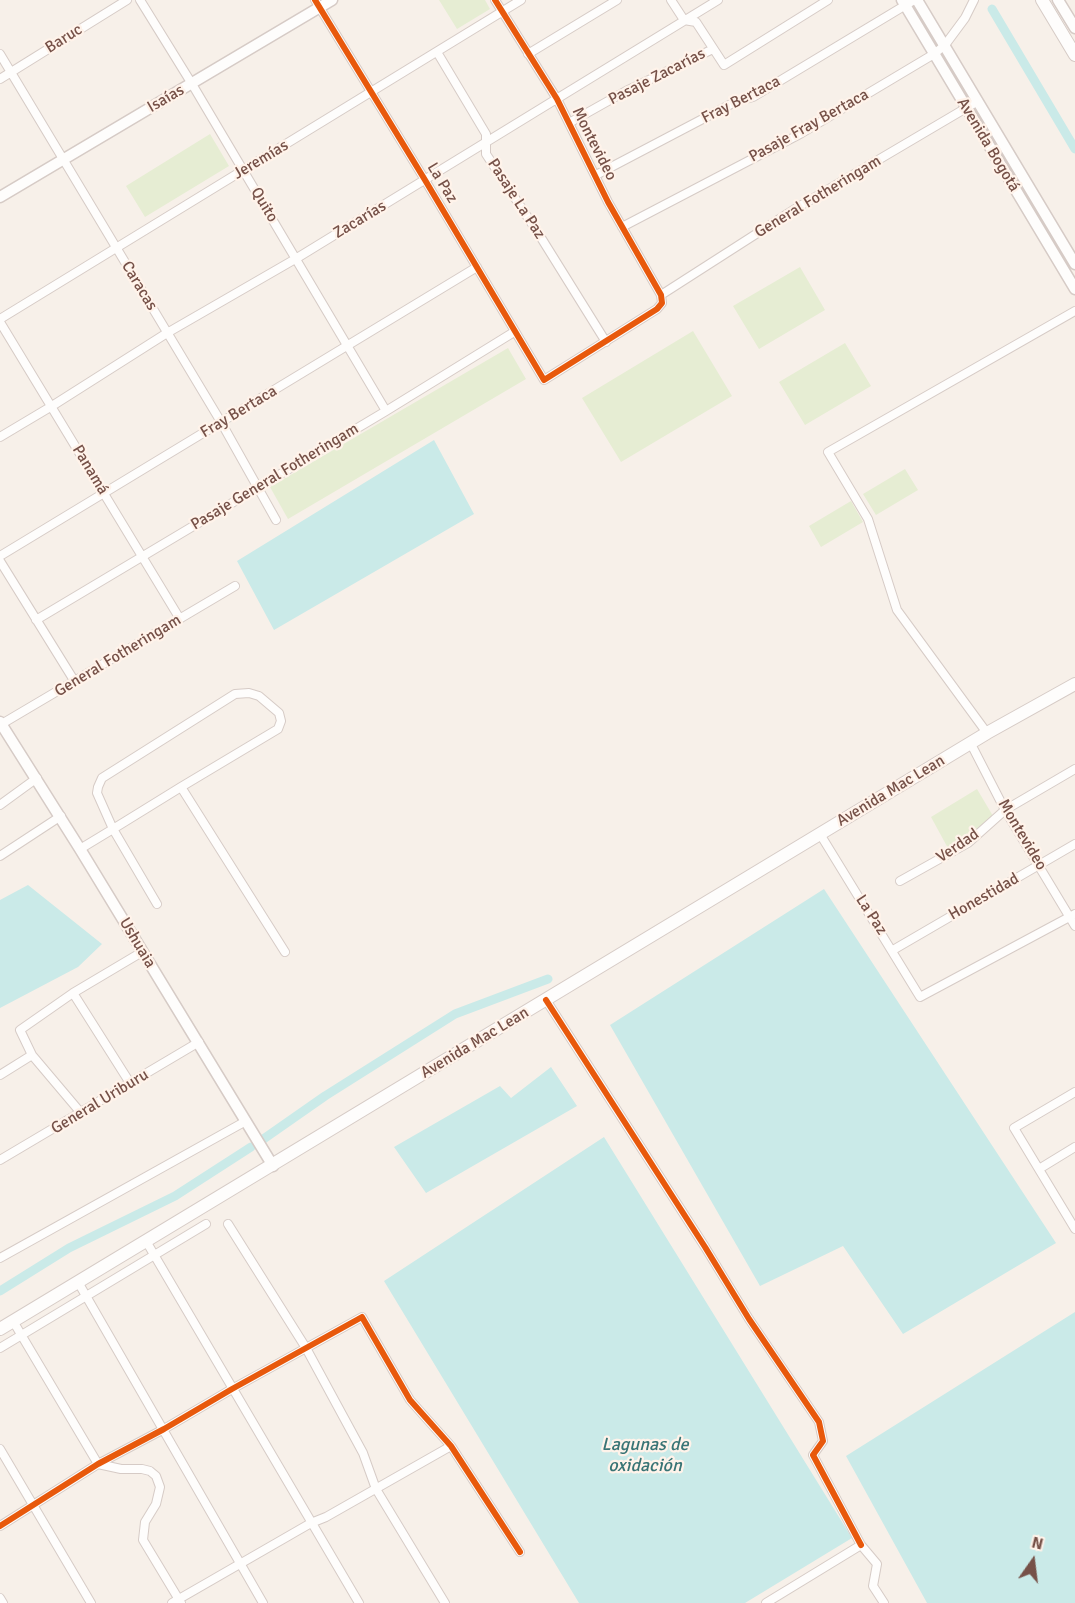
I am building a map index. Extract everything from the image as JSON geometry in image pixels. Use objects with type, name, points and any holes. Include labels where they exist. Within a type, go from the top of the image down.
[{"type":"main road","points":[[1042,0],[1075,56]]},
{"type":"main road","name":"Avenida Mac Lean","points":[[0,1329],[987,733],[1075,684]]},
{"type":"street","name":"Baruc","points":[[0,79],[127,0]]},
{"type":"street","name":"Quito","points":[[140,0],[297,258],[386,411]]},
{"type":"street","name":"Isaías","points":[[0,197],[192,84],[317,4],[332,0]]},
{"type":"street","name":"Montevideo","points":[[495,0],[557,99],[622,227],[662,299]]},
{"type":"street","name":"Jeremías","points":[[0,320],[115,247],[521,0]]},
{"type":"street","points":[[528,54],[617,0]]},
{"type":"street","points":[[671,0],[684,20],[696,22],[713,49]]},
{"type":"street","name":"Zacarías","points":[[0,437],[167,333],[297,258],[718,0]]},
{"type":"street","name":"Pasaje Zacarías","points":[[569,123],[713,49],[724,65],[828,0]]},
{"type":"street","name":"Pasaje Fray Bertaca","points":[[622,227],[800,134],[934,54],[945,45],[965,18],[974,0]]},
{"type":"street","points":[[1058,0],[1075,28]]},
{"type":"street","name":"Avenida Bogotá","points":[[909,2],[945,45],[1075,264]]},
{"type":"street","name":"Avenida Bogotá","points":[[909,2],[934,54],[1075,289]]},
{"type":"street","name":"Fray Bertaca","points":[[596,175],[735,102],[753,97],[909,2]]},
{"type":"street","name":"La Paz","points":[[317,4],[544,380]]},
{"type":"street","name":"Pasaje La Paz","points":[[437,52],[486,134],[486,154],[606,342]]},
{"type":"street","name":"Caracas","points":[[0,54],[221,422],[276,520]]},
{"type":"street","name":"General Fotheringam","points":[[544,380],[657,309],[662,299],[795,209],[978,101]]},
{"type":"street","points":[[1031,218],[1043,211]]},
{"type":"street","points":[[1045,240],[1056,233]]},
{"type":"street","name":"Fray Bertaca","points":[[0,556],[477,267]]},
{"type":"street","points":[[987,733],[897,610],[868,519],[828,452],[1075,311]]},
{"type":"street","name":"Panamá","points":[[0,320],[180,619]]},
{"type":"street","name":"Pasaje General Fotheringam","points":[[36,620],[514,332]]},
{"type":"street","points":[[0,561],[75,682]]},
{"type":"street","name":"General Fotheringam","points":[[0,724],[235,586]]},
{"type":"street","points":[[80,849],[113,829],[181,787],[278,729],[281,721],[279,713],[259,696],[249,693],[235,694],[102,778],[97,793],[113,829],[157,904]]},
{"type":"street","name":"Ushuaia","points":[[0,724],[61,816],[273,1166]]},
{"type":"street","name":"Montevideo","points":[[971,744],[1005,810],[1072,915],[1075,926]]},
{"type":"street","name":"Verdad","points":[[900,881],[968,843],[1005,810],[1075,769]]},
{"type":"street","points":[[0,805],[37,778]]},
{"type":"street","points":[[181,787],[285,952]]},
{"type":"street","points":[[0,856],[61,816]]},
{"type":"street","name":"La Paz","points":[[820,834],[920,997],[1072,915]]},
{"type":"street","name":"Honestidad","points":[[892,950],[1075,844]]},
{"type":"street","points":[[81,1113],[32,1055],[21,1030],[73,993],[142,951]]},
{"type":"street","points":[[73,993],[130,1083]]},
{"type":"street","points":[[546,1000],[749,1319],[819,1422],[823,1441],[813,1455],[861,1545],[877,1564],[873,1586],[884,1603]]},
{"type":"street","name":"General Uriburu","points":[[0,1160],[199,1042]]},
{"type":"street","points":[[0,1075],[32,1055]]},
{"type":"street","points":[[1075,1092],[1014,1128],[1075,1228]]},
{"type":"street","points":[[0,1258],[246,1121]]},
{"type":"street","points":[[1039,1169],[1075,1147]]},
{"type":"street","points":[[0,1348],[206,1224]]},
{"type":"street","points":[[228,1224],[306,1348],[363,1453],[376,1489],[445,1603]]},
{"type":"street","points":[[146,1241],[359,1603]]},
{"type":"street","points":[[78,1282],[263,1603]]},
{"type":"street","points":[[0,1526],[99,1464],[362,1317],[410,1400],[452,1446],[520,1552]]},
{"type":"street","points":[[13,1321],[99,1464],[121,1469],[142,1469],[156,1476],[160,1487],[156,1504],[145,1522],[143,1540],[177,1602],[311,1523],[326,1517],[452,1446]]},
{"type":"street","points":[[0,1449],[91,1603]]},
{"type":"street","points":[[766,1603],[861,1545]]},
{"type":"street","points":[[0,1598],[3,1603]]},
{"type":"green space","points":[[439,0],[485,0],[490,9],[457,29]]},
{"type":"green space","points":[[978,107],[1040,208],[1033,212],[972,111]]},
{"type":"green space","points":[[210,134],[229,166],[145,217],[126,186]]},
{"type":"green space","points":[[800,267],[825,310],[759,349],[733,306]]},
{"type":"green space","points":[[693,331],[732,396],[621,462],[582,398]]},
{"type":"green space","points":[[845,343],[871,386],[805,425],[779,382]]},
{"type":"green space","points":[[508,348],[526,379],[288,519],[270,487]]},
{"type":"green space","points":[[905,469],[918,490],[876,515],[863,494]]},
{"type":"green space","points":[[851,501],[863,522],[821,547],[809,526]]},
{"type":"green space","points":[[977,789],[993,816],[949,850],[931,817]]},
{"type":"water","points":[[434,440],[474,514],[274,630],[237,561]]},
{"type":"water","points":[[28,885],[102,944],[78,967],[0,1008],[0,900]]},
{"type":"water","points":[[824,889],[1056,1243],[903,1334],[843,1246],[760,1286],[610,1025]]},
{"type":"water","points":[[551,1067],[577,1106],[426,1193],[394,1147],[500,1086],[511,1098]]},
{"type":"water","name":"Lagunas de oxidación","points":[[604,1137],[852,1538],[745,1603],[579,1603],[384,1281]]},
{"type":"water","points":[[1075,1312],[1075,1603],[927,1603],[846,1456]]},
{"type":"waterway","points":[[992,9],[1075,149]]},
{"type":"waterway","points":[[262,1140],[325,1096],[455,1014],[548,979]]},
{"type":"waterway","points":[[0,1291],[69,1248],[175,1196],[251,1147]]},
{"type":"cycle path","points":[[315,0],[544,380],[657,309],[662,303],[661,295],[608,202],[557,99],[495,0]]},
{"type":"cycle path","points":[[546,1000],[749,1319],[819,1422],[823,1441],[813,1455],[861,1545]]},
{"type":"cycle path","points":[[0,1526],[98,1464],[362,1317],[410,1400],[451,1446],[520,1552]]}]
